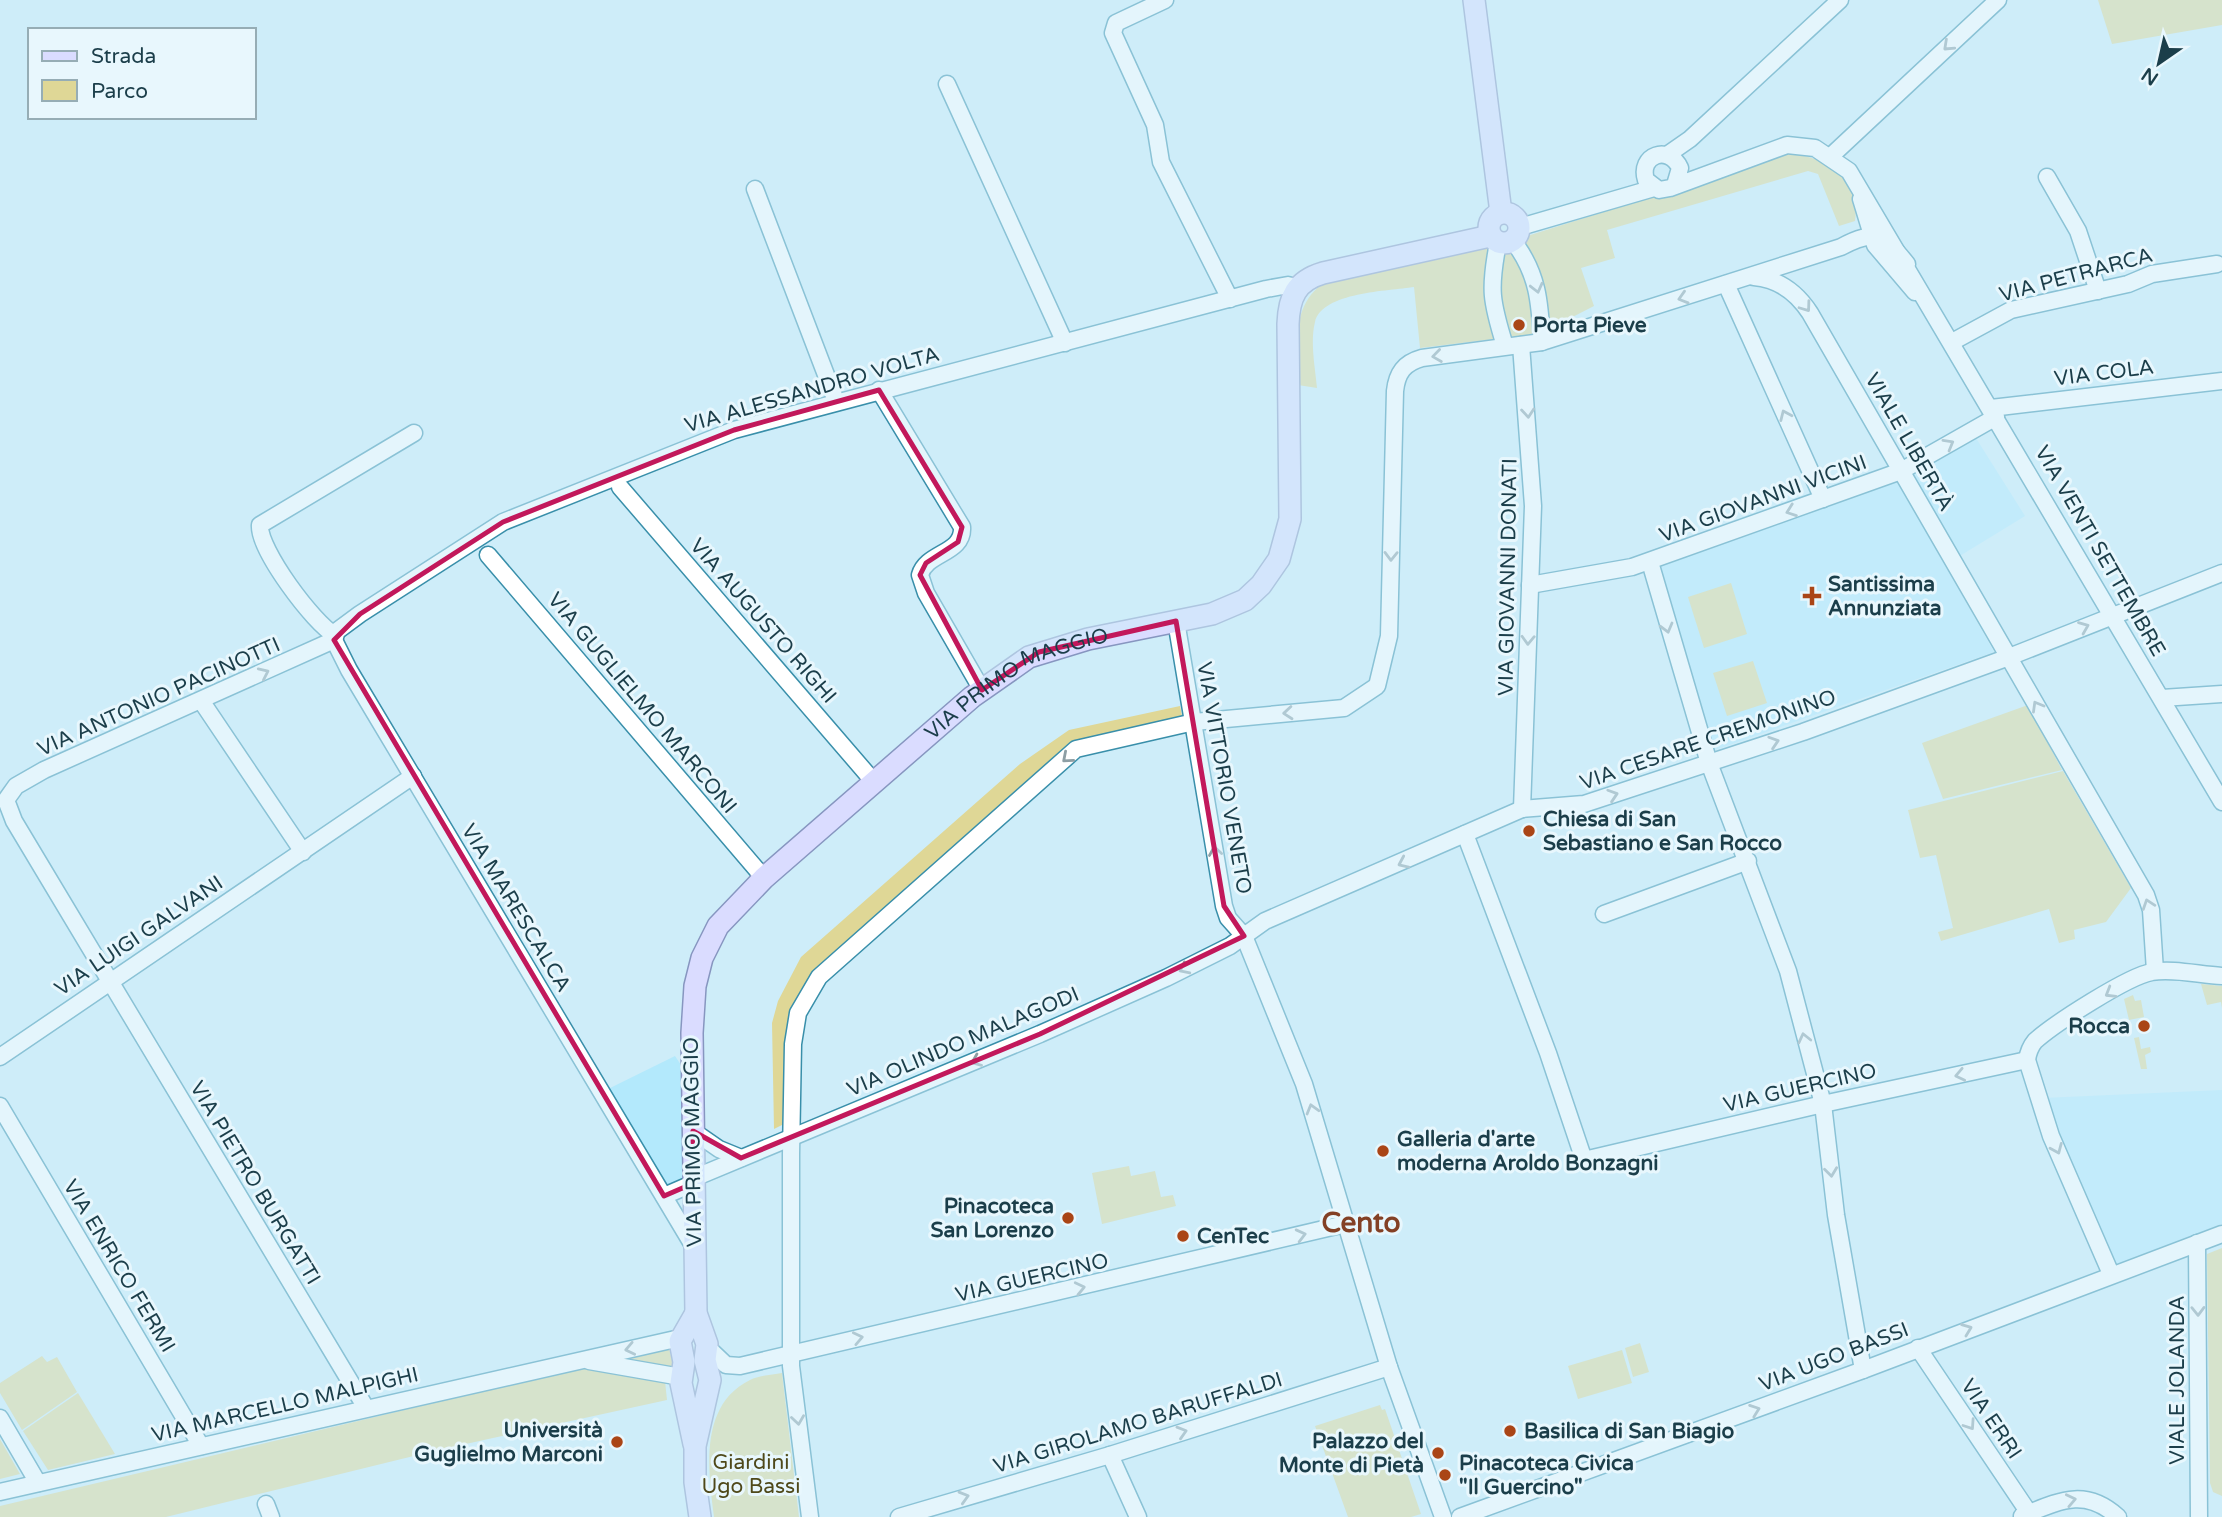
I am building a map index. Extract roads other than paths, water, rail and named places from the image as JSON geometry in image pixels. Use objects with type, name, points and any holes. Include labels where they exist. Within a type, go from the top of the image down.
[{"type":"main road","points":[[1297,288],[1306,279],[1323,273],[1505,237],[1511,215],[1501,213],[1477,2]]},
{"type":"main road","name":"VIA PRIMO MAGGIO","points":[[694,1332],[693,1015],[702,958],[724,918],[764,878],[982,690],[1039,652],[1212,614],[1245,600],[1261,585],[1284,550],[1291,492],[1288,315],[1290,300],[1297,288]]},
{"type":"main road","points":[[694,1332],[684,1362],[682,1383],[685,1412],[695,1446]]},
{"type":"main road","points":[[694,1332],[705,1360],[708,1386],[695,1446],[695,1482],[700,1517]]},
{"type":"main road","points":[[682,1383],[692,1395],[708,1386]]},
{"type":"street","points":[[1165,0],[1116,23],[1113,33],[1155,125],[1161,162],[1230,299]]},
{"type":"street","points":[[1542,342],[1540,294],[1532,269],[1505,237],[1619,197],[1654,188],[1665,190],[1675,185],[1674,161],[1690,139],[1840,0]]},
{"type":"street","points":[[1831,156],[1998,0]]},
{"type":"street","points":[[947,84],[1065,343]]},
{"type":"street","name":"VIA VENTI SETTEMBRE","points":[[1675,185],[1787,145],[1807,146],[1831,156],[1849,171],[1907,264],[2222,802]]},
{"type":"street","points":[[1619,197],[1644,174],[1650,158],[1674,161]]},
{"type":"street","name":"VIA VENTI SETTEMBRE","points":[[1674,161],[1714,170]]},
{"type":"street","name":"VIA VENTI SETTEMBRE","points":[[1849,171],[1862,200],[1872,235],[1888,263],[1941,322]]},
{"type":"street","points":[[1644,174],[1654,188]]},
{"type":"street","points":[[2048,177],[2077,231],[2098,291]]},
{"type":"street","points":[[755,189],[836,401]]},
{"type":"street","points":[[1841,247],[1858,223],[1862,200]]},
{"type":"street","points":[[810,1517],[791,1353],[793,1044],[798,1013],[819,977],[1076,749],[1194,722],[1344,708],[1377,686],[1390,636],[1395,391],[1398,376],[1413,360],[1542,342],[1841,247],[1859,237],[1872,235],[1887,241],[1907,264]]},
{"type":"street","name":"VIA GIOVANNI DONATI","points":[[1505,237],[1490,276],[1493,309],[1513,345],[1532,468],[1522,809]]},
{"type":"street","name":"VIA PETRARCA","points":[[1952,342],[2011,310],[2098,291],[2152,274],[2217,264]]},
{"type":"street","name":"VIALE LIBERTÀ","points":[[1748,277],[1779,283],[1804,303],[2149,903],[2155,971]]},
{"type":"street","points":[[1726,284],[1823,499]]},
{"type":"street","name":"VIA ALESSANDRO VOLTA","points":[[335,638],[359,614],[503,522],[734,430],[1279,286],[1297,288]]},
{"type":"street","name":"VIA COLA","points":[[1993,412],[2222,381]]},
{"type":"street","points":[[880,390],[962,527],[962,536],[958,542],[922,568],[921,583],[982,690]]},
{"type":"street","name":"VIA GIOVANNI VICINI","points":[[1530,585],[1595,576],[1650,562],[1901,471],[1993,412]]},
{"type":"street","points":[[335,638],[322,627],[289,583],[262,536],[260,525],[414,433]]},
{"type":"street","name":"VIA AUGUSTO RIGHI","points":[[620,487],[874,782]]},
{"type":"street","name":"VIA GUGLIELMO MARCONI","points":[[488,555],[764,878]]},
{"type":"street","points":[[1650,562],[1709,763],[1788,971],[1823,1104],[1836,1215],[1863,1370]]},
{"type":"street","name":"VIA CESARE CREMONINO","points":[[1244,936],[1265,921],[1522,809],[1584,804],[1709,763],[2008,655],[2222,573]]},
{"type":"street","name":"VIA VITTORIO VENETO","points":[[1176,621],[1224,906],[1228,918],[1244,936],[1304,1084],[1389,1367],[1443,1517]]},
{"type":"street","name":"VIA ANTONIO PACINOTTI","points":[[109,981],[8,812],[4,794],[44,771],[202,702],[335,638]]},
{"type":"street","name":"VIA MARESCALCA","points":[[335,638],[694,1247]]},
{"type":"street","points":[[1884,693],[1887,696],[2008,655]]},
{"type":"street","points":[[2162,698],[2222,694]]},
{"type":"street","points":[[202,702],[303,852]]},
{"type":"street","name":"VIA LUIGI GALVANI","points":[[0,1057],[414,776]]},
{"type":"street","name":"VIA GUERCINO","points":[[1465,834],[1548,1053],[1584,1160],[2026,1060]]},
{"type":"street","points":[[1604,914],[1748,861]]},
{"type":"street","name":"VIA OLINDO MALAGODI","points":[[694,1181],[792,1136],[1040,1034],[1166,978],[1244,936]]},
{"type":"street","points":[[2111,1274],[2051,1136],[2026,1060],[2034,1042],[2054,1028],[2115,989],[2155,971],[2222,976]]},
{"type":"street","name":"VIA PIETRO BURGATTI","points":[[109,981],[366,1408]]},
{"type":"street","name":"VIA ENRICO FERMI","points":[[0,1106],[201,1446]]},
{"type":"street","points":[[693,1131],[719,1149],[741,1158]]},
{"type":"street","points":[[664,1196],[694,1181]]},
{"type":"street","name":"VIA GUERCINO","points":[[726,1365],[740,1366],[1345,1224]]},
{"type":"street","name":"VIA UGO BASSI","points":[[1460,1517],[1863,1370],[2222,1234]]},
{"type":"street","name":"VIALE JOLANDA","points":[[2197,1242],[2199,1517]]},
{"type":"street","points":[[694,1332],[726,1365],[708,1386]]},
{"type":"street","name":"VIA MARCELLO MALPIGHI","points":[[0,1492],[694,1332]]},
{"type":"street","name":"VIA ERRI","points":[[1918,1348],[2024,1515]]},
{"type":"street","name":"VIA MARCELLO MALPIGHI","points":[[580,1360],[682,1383]]},
{"type":"street","name":"VIA GIROLAMO BARUFFALDI","points":[[899,1517],[1110,1455],[1389,1367]]},
{"type":"street","points":[[0,1418],[38,1483]]},
{"type":"street","points":[[1110,1455],[1138,1517]]},
{"type":"street","points":[[2024,1515],[2083,1498],[2096,1500],[2118,1517]]},
{"type":"place","name":"Porta Pieve","points":[[1519,325]]},
{"type":"place","name":"Santissima Annunziata","points":[[1812,596]]},
{"type":"place","name":"Chiesa di San Sebastiano e San Rocco","points":[[1529,831]]},
{"type":"place","name":"Rocca","points":[[2144,1026]]},
{"type":"place","name":"Galleria d'arte moderna Aroldo Bonzagni","points":[[1383,1151]]},
{"type":"place","name":"Pinacoteca San Lorenzo","points":[[1068,1218]]},
{"type":"place","name":"CenTec","points":[[1183,1236]]},
{"type":"place","name":"Basilica di San Biagio","points":[[1510,1431]]},
{"type":"place","name":"Università Guglielmo Marconi","points":[[617,1442]]},
{"type":"place","name":"Palazzo del Monte di Pietà","points":[[1438,1453]]},
{"type":"place","name":"Pinacoteca Civica \"Il Guercino\"","points":[[1445,1475]]},
{"type":"district","name":"Cento","points":[[1361,1223]]},
{"type":"park label","name":"Giardini Ugo Bassi","points":[[751,1474]]}]
